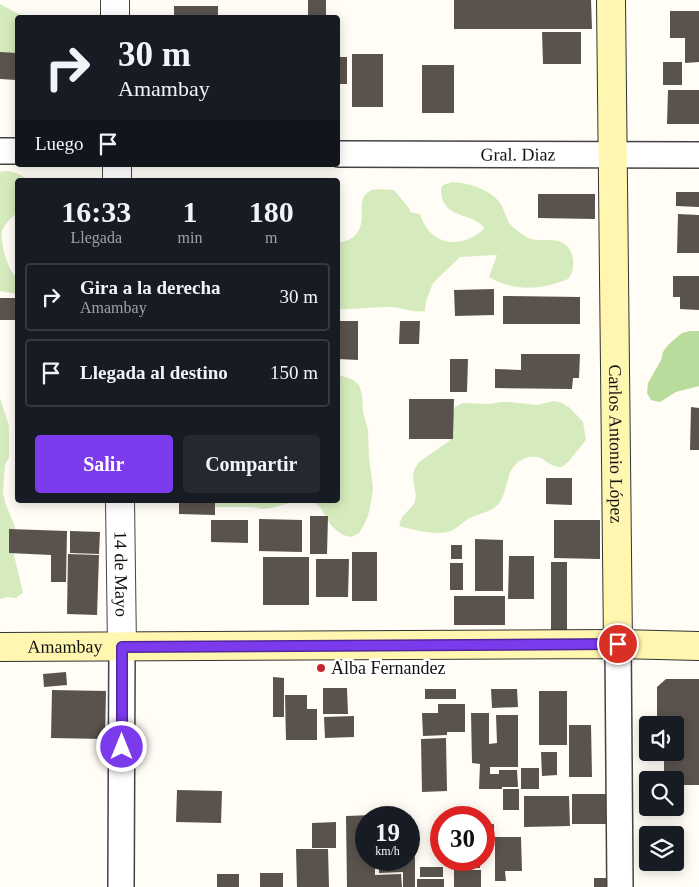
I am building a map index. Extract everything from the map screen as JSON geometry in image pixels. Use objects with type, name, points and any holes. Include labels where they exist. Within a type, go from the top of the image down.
[{"type":"main road","name":"Carlos Antonio López","points":[[611,0],[618,644]]},
{"type":"main road","name":"Amambay","points":[[0,647],[618,644],[699,646]]},
{"type":"street","points":[[115,0],[115,15]]},
{"type":"street","points":[[0,151],[15,151]]},
{"type":"street","name":"Gral. Diaz","points":[[340,154],[699,156]]},
{"type":"street","name":"14 de Mayo","points":[[120,503],[122,647]]},
{"type":"street","name":"Carlos Antonio López","points":[[618,644],[620,887]]},
{"type":"street","points":[[121,887],[122,647]]},
{"type":"green space","points":[[0,4],[20,15],[15,15],[15,66],[0,52]]},
{"type":"green space","points":[[10,171],[24,178],[15,178],[15,214],[4,226],[2,231],[5,256],[15,276],[15,294],[0,291],[0,172]]},
{"type":"green space","points":[[452,182],[480,188],[498,200],[509,223],[525,236],[530,239],[553,240],[563,243],[568,247],[572,255],[572,272],[568,279],[538,287],[518,287],[489,277],[497,255],[460,257],[433,283],[426,301],[425,311],[389,307],[340,309],[340,242],[346,241],[358,232],[362,220],[362,201],[370,191],[394,190],[409,208],[410,212],[420,214],[431,233],[447,241],[465,240],[475,236],[484,229],[479,223],[454,212],[446,206],[443,201],[441,188],[443,185]]},
{"type":"green space","points":[[699,331],[699,386],[676,392],[660,402],[651,400],[647,393],[648,383],[661,360],[663,352],[682,333]]},
{"type":"green space","points":[[340,376],[352,379],[359,385],[362,394],[363,412],[368,430],[373,488],[372,497],[364,525],[359,533],[351,537],[343,535],[336,530],[330,524],[321,508],[315,503],[340,503]]},
{"type":"green space","points":[[0,398],[9,426],[9,457],[5,465],[3,493],[15,527],[14,555],[23,593],[16,598],[7,597],[0,599]]},
{"type":"green space","points":[[554,401],[570,408],[583,422],[586,440],[562,467],[552,465],[538,457],[522,460],[512,469],[503,495],[497,505],[490,510],[467,519],[451,531],[432,533],[399,526],[402,517],[414,504],[416,496],[413,478],[414,470],[419,462],[449,441],[454,433],[450,415],[455,407],[463,403],[490,404],[509,402],[537,405]]},
{"type":"green space","points":[[204,503],[290,503],[262,509],[253,507],[216,507]]},
{"type":"building","points":[[308,0],[326,0],[326,15],[308,15]]},
{"type":"building","points":[[454,0],[591,0],[592,29],[454,29]]},
{"type":"building","points":[[174,6],[218,6],[218,15],[174,15]]},
{"type":"building","points":[[670,11],[699,11],[699,62],[685,63],[685,38],[670,38]]},
{"type":"building","points":[[542,32],[581,32],[581,64],[543,64]]},
{"type":"building","points":[[0,52],[15,53],[15,80],[0,79]]},
{"type":"building","points":[[352,54],[383,54],[383,107],[352,107]]},
{"type":"building","points":[[340,57],[347,57],[347,84],[340,84]]},
{"type":"building","points":[[663,62],[682,62],[682,85],[663,85]]},
{"type":"building","points":[[422,65],[454,65],[454,113],[422,113]]},
{"type":"building","points":[[668,90],[699,90],[699,124],[667,124]]},
{"type":"building","points":[[676,192],[699,192],[699,207],[676,206]]},
{"type":"building","points":[[538,194],[595,194],[595,219],[538,218]]},
{"type":"building","points":[[678,214],[699,215],[699,253],[677,253]]},
{"type":"building","points":[[673,276],[699,276],[699,310],[680,309],[680,297],[673,297]]},
{"type":"building","points":[[494,289],[494,315],[455,316],[454,290]]},
{"type":"building","points":[[503,296],[580,297],[580,324],[503,324]]},
{"type":"building","points":[[0,298],[15,298],[15,320],[0,320]]},
{"type":"building","points":[[340,321],[358,321],[358,360],[340,359]]},
{"type":"building","points":[[400,321],[420,321],[419,344],[399,344]]},
{"type":"building","points":[[521,354],[580,354],[579,378],[573,378],[572,389],[495,388],[495,369],[521,370]]},
{"type":"building","points":[[450,359],[468,359],[467,392],[450,392]]},
{"type":"building","points":[[409,399],[454,399],[453,439],[409,439]]},
{"type":"building","points":[[691,407],[699,408],[699,450],[690,450]]},
{"type":"building","points":[[546,478],[572,478],[572,505],[546,504]]},
{"type":"building","points":[[179,503],[215,503],[215,515],[179,514]]},
{"type":"building","points":[[310,516],[328,516],[327,554],[310,554]]},
{"type":"building","points":[[259,519],[302,520],[302,552],[259,551]]},
{"type":"building","points":[[211,520],[248,520],[248,543],[211,542]]},
{"type":"building","points":[[554,520],[600,520],[600,559],[554,558]]},
{"type":"building","points":[[9,529],[67,531],[66,582],[51,582],[51,555],[9,553]]},
{"type":"building","points":[[70,531],[100,532],[99,554],[70,553]]},
{"type":"building","points":[[475,539],[503,540],[503,591],[475,591]]},
{"type":"building","points":[[451,545],[462,545],[462,559],[451,559]]},
{"type":"building","points":[[352,552],[377,552],[377,601],[352,601]]},
{"type":"building","points":[[68,554],[99,555],[97,615],[67,614]]},
{"type":"building","points":[[509,556],[534,556],[534,599],[508,599]]},
{"type":"building","points":[[263,557],[309,557],[309,605],[263,605]]},
{"type":"building","points":[[316,559],[349,559],[348,597],[316,597]]},
{"type":"building","points":[[551,562],[567,562],[567,631],[551,631]]},
{"type":"building","points":[[450,563],[463,563],[463,590],[450,590]]},
{"type":"building","points":[[454,596],[505,596],[505,625],[454,625]]},
{"type":"building","points":[[66,672],[67,685],[44,687],[43,674]]},
{"type":"building","points":[[273,677],[284,678],[284,717],[273,717]]},
{"type":"building","points":[[666,679],[699,679],[699,785],[684,785],[684,771],[664,771],[664,761],[684,761],[684,716],[657,716],[657,687]]},
{"type":"building","points":[[323,688],[347,688],[348,714],[323,714]]},
{"type":"building","points":[[425,689],[456,689],[456,699],[425,699]]},
{"type":"building","points":[[491,689],[517,689],[518,707],[492,708]]},
{"type":"building","points":[[52,690],[106,691],[105,739],[51,738]]},
{"type":"building","points":[[539,691],[567,691],[567,745],[539,745]]},
{"type":"building","points":[[285,695],[307,695],[307,709],[317,709],[317,740],[286,740]]},
{"type":"building","points":[[438,704],[465,704],[465,732],[447,732],[447,735],[423,736],[422,713],[438,713]]},
{"type":"building","points":[[471,713],[489,713],[489,744],[497,743],[496,715],[518,715],[518,767],[490,767],[490,774],[499,774],[499,770],[517,770],[518,787],[479,789],[480,764],[472,763]]},
{"type":"building","points":[[354,716],[354,737],[325,738],[324,717]]},
{"type":"building","points":[[569,725],[591,725],[592,777],[569,777]]},
{"type":"building","points":[[446,738],[447,791],[422,792],[421,739]]},
{"type":"building","points":[[541,752],[557,752],[557,775],[542,776]]},
{"type":"building","points":[[521,768],[539,768],[539,789],[521,789]]},
{"type":"building","points":[[503,789],[519,789],[519,810],[503,810]]},
{"type":"building","points":[[177,790],[222,791],[221,823],[176,822]]},
{"type":"building","points":[[572,794],[607,794],[608,824],[572,824]]},
{"type":"building","points":[[524,796],[569,796],[570,826],[524,827]]},
{"type":"building","points":[[346,816],[355,816],[355,871],[375,871],[375,875],[401,874],[402,887],[347,887]]},
{"type":"building","points":[[336,822],[336,848],[312,848],[312,823]]},
{"type":"building","points":[[495,837],[521,837],[522,871],[505,871],[506,881],[495,881]]},
{"type":"building","points":[[296,849],[328,849],[329,887],[297,887]]},
{"type":"building","points":[[420,867],[430,867],[430,871],[443,871],[443,877],[420,877]]},
{"type":"building","points":[[379,871],[415,871],[415,887],[403,887],[403,872],[379,873]]},
{"type":"building","points":[[454,871],[481,871],[481,887],[454,887]]},
{"type":"building","points":[[260,873],[283,873],[283,887],[260,887]]},
{"type":"building","points":[[217,874],[239,874],[239,887],[217,887]]},
{"type":"building","points":[[594,878],[615,878],[615,887],[594,887]]},
{"type":"building","points":[[417,879],[444,879],[444,887],[417,887]]},
{"type":"place","name":"Alba Fernandez","points":[[321,668]]},
{"type":"route","points":[[122,747],[122,647],[618,644]]}]
